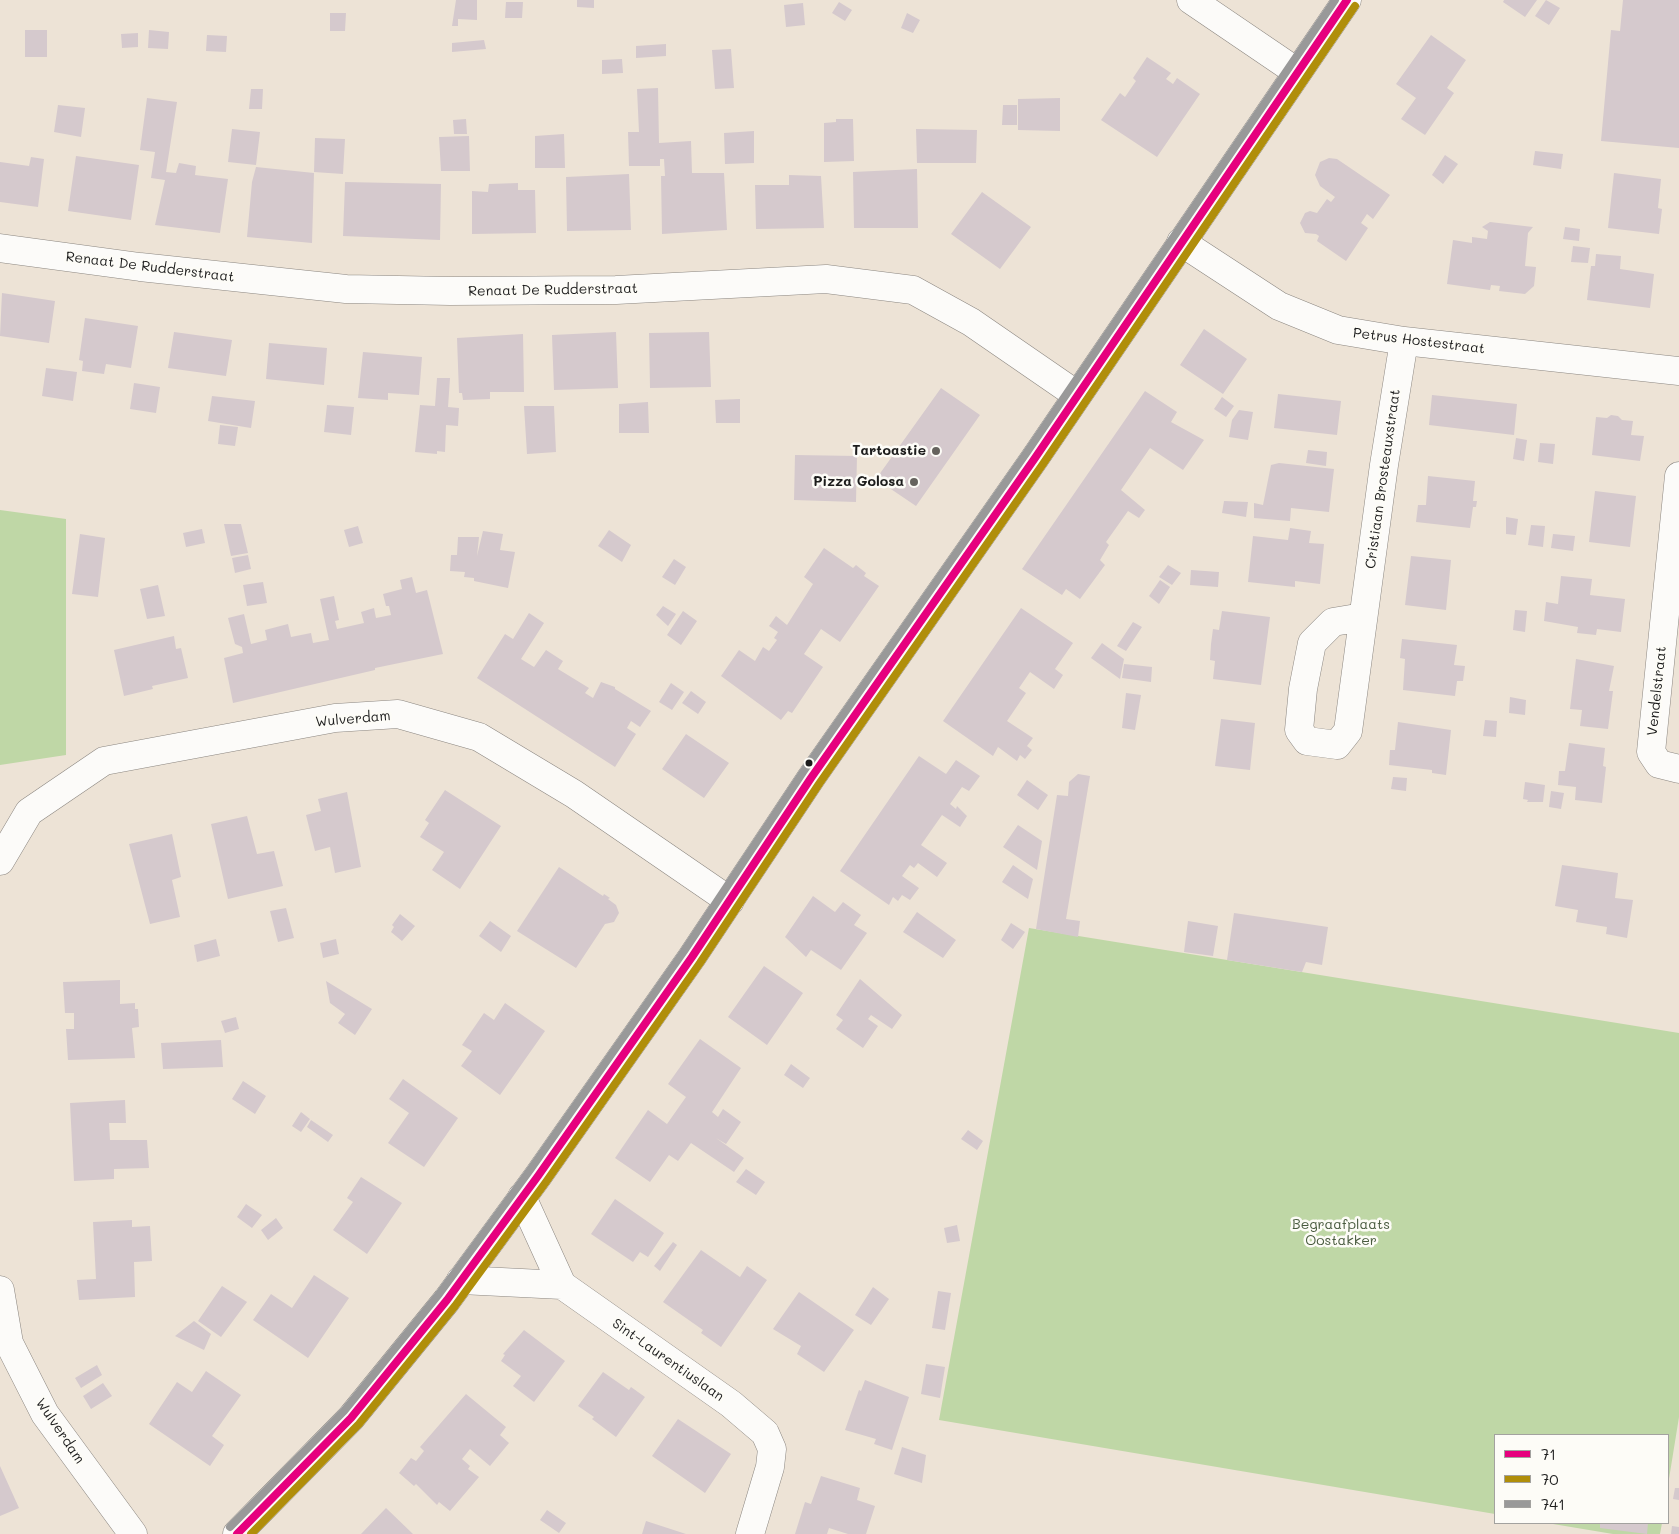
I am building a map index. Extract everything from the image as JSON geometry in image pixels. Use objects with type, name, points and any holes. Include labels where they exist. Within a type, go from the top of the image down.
[{"type":"street","points":[[1192,0],[1297,72]]},
{"type":"street","points":[[237,1534],[351,1418],[461,1280],[522,1197],[730,900],[811,778],[1077,396],[1347,0]]},
{"type":"street","name":"Petrus Hostestraat","points":[[1181,242],[1279,306],[1338,330],[1404,341],[1679,371]]},
{"type":"street","name":"Renaat De Rudderstraat","points":[[0,248],[140,267],[346,289],[450,292],[616,290],[826,279],[913,290],[971,322],[1077,396]]},
{"type":"street","name":"Cristiaan Brosteauxstraat","points":[[1363,617],[1404,341]]},
{"type":"street","name":"Vendelstraat","points":[[1679,476],[1674,595],[1651,752],[1659,764],[1679,769]]},
{"type":"street","name":"Wulverdam","points":[[0,861],[29,812],[104,761],[335,718],[398,714],[479,737],[574,794],[730,900]]},
{"type":"street","points":[[461,1280],[562,1286],[522,1197]]},
{"type":"street","name":"Sint-Laurentiuslaan","points":[[562,1286],[731,1404],[765,1433],[772,1450],[770,1467],[750,1534]]},
{"type":"street","name":"Wulverdam","points":[[0,1290],[9,1343],[45,1414],[133,1534]]},
{"type":"green space","points":[[0,510],[66,519],[66,755],[0,765]]},
{"type":"green space","name":"Begraafplaats Oostakker","points":[[1029,928],[1679,1033],[1679,1417],[1669,1479],[1669,1434],[1494,1434],[1494,1514],[939,1420]]},
{"type":"green space","points":[[1553,1524],[1662,1524],[1660,1534],[1613,1534]]},
{"type":"building","points":[[456,0],[477,0],[477,20],[458,19],[458,26],[452,26]]},
{"type":"building","points":[[577,0],[594,0],[594,8],[577,7]]},
{"type":"building","points":[[1504,0],[1537,0],[1525,17],[1503,2]]},
{"type":"building","points":[[1546,0],[1560,8],[1549,25],[1535,16]]},
{"type":"building","points":[[1623,0],[1679,0],[1679,148],[1601,141],[1611,30],[1620,31]]},
{"type":"building","points":[[506,2],[523,2],[522,18],[505,18]]},
{"type":"building","points":[[839,2],[852,10],[845,21],[832,13]]},
{"type":"building","points":[[803,3],[805,25],[786,27],[784,5]]},
{"type":"building","points":[[330,13],[346,13],[345,31],[330,31]]},
{"type":"building","points":[[907,13],[920,20],[913,33],[901,28]]},
{"type":"building","points":[[25,30],[47,30],[47,57],[25,57]]},
{"type":"building","points":[[149,30],[169,32],[168,49],[148,48]]},
{"type":"building","points":[[138,33],[138,47],[122,48],[121,34]]},
{"type":"building","points":[[207,35],[227,36],[226,52],[206,51]]},
{"type":"building","points":[[1431,35],[1466,60],[1447,88],[1454,93],[1425,135],[1401,119],[1416,98],[1396,84]]},
{"type":"building","points":[[484,40],[486,49],[452,52],[452,43]]},
{"type":"building","points":[[666,44],[666,56],[636,58],[636,46]]},
{"type":"building","points":[[731,49],[734,88],[715,89],[712,50]]},
{"type":"building","points":[[1147,57],[1171,73],[1166,79],[1173,84],[1177,78],[1200,94],[1157,157],[1101,120],[1120,93],[1125,97],[1136,81],[1133,78]]},
{"type":"building","points":[[622,59],[623,73],[602,74],[602,60]]},
{"type":"building","points":[[658,88],[659,143],[691,141],[692,173],[724,173],[727,230],[662,234],[661,176],[665,176],[664,159],[660,159],[660,166],[629,166],[628,132],[639,132],[637,89]]},
{"type":"building","points":[[251,89],[263,89],[262,109],[249,109]]},
{"type":"building","points":[[147,98],[177,102],[166,172],[176,173],[179,163],[196,166],[195,175],[228,179],[220,233],[155,225],[165,180],[151,178],[155,152],[140,150]]},
{"type":"building","points":[[1060,98],[1060,131],[1018,130],[1018,99]]},
{"type":"building","points":[[58,105],[85,108],[81,137],[54,132]]},
{"type":"building","points":[[1003,105],[1017,105],[1017,125],[1002,125]]},
{"type":"building","points":[[466,119],[467,134],[454,134],[453,120]]},
{"type":"building","points":[[836,119],[853,119],[854,161],[824,162],[824,123],[836,122]]},
{"type":"building","points":[[232,129],[260,132],[256,165],[228,162]]},
{"type":"building","points":[[916,129],[977,130],[976,163],[917,163]]},
{"type":"building","points":[[754,131],[754,163],[725,164],[724,133]]},
{"type":"building","points":[[564,134],[565,168],[535,168],[535,136]]},
{"type":"building","points":[[469,136],[470,171],[441,171],[439,137]]},
{"type":"building","points":[[315,138],[345,139],[343,174],[314,172]]},
{"type":"building","points":[[1535,151],[1563,154],[1561,169],[1533,165]]},
{"type":"building","points":[[1445,155],[1458,164],[1443,184],[1432,175]]},
{"type":"building","points":[[76,156],[139,165],[131,220],[68,211]]},
{"type":"building","points":[[31,157],[44,159],[38,207],[0,202],[0,162],[29,166]]},
{"type":"building","points":[[1329,158],[1337,159],[1390,195],[1373,219],[1367,214],[1361,223],[1368,228],[1346,261],[1317,241],[1319,236],[1305,233],[1300,223],[1305,213],[1310,211],[1317,213],[1327,199],[1331,202],[1335,197],[1320,186],[1315,175],[1320,162]]},
{"type":"building","points":[[256,167],[314,173],[312,243],[247,237],[252,182]]},
{"type":"building","points":[[917,169],[918,228],[854,228],[853,172]]},
{"type":"building","points":[[1614,173],[1661,179],[1658,208],[1662,209],[1659,234],[1608,228]]},
{"type":"building","points":[[629,174],[631,230],[567,231],[566,177]]},
{"type":"building","points":[[789,175],[821,176],[824,228],[756,229],[755,185],[789,185]]},
{"type":"building","points":[[345,182],[441,184],[440,240],[343,236]]},
{"type":"building","points":[[518,183],[518,190],[535,190],[536,233],[472,234],[472,191],[488,192],[489,184]]},
{"type":"building","points":[[982,192],[1031,227],[1000,269],[951,234]]},
{"type":"building","points":[[1490,222],[1533,227],[1528,233],[1525,266],[1536,267],[1534,286],[1525,294],[1499,291],[1500,286],[1491,285],[1490,290],[1447,284],[1453,240],[1472,243],[1472,237],[1487,239],[1488,231],[1482,227]]},
{"type":"building","points":[[1565,227],[1580,229],[1579,241],[1563,239]]},
{"type":"building","points":[[1573,246],[1590,248],[1588,263],[1571,262]]},
{"type":"building","points":[[1596,254],[1621,256],[1620,269],[1654,274],[1650,308],[1587,300],[1591,266],[1595,266]]},
{"type":"building","points":[[2,293],[55,301],[49,343],[0,336]]},
{"type":"building","points":[[85,318],[138,326],[131,368],[106,364],[104,374],[82,371],[83,361],[79,360]]},
{"type":"building","points":[[1204,329],[1247,359],[1223,394],[1180,365]]},
{"type":"building","points":[[174,332],[232,340],[226,376],[168,368]]},
{"type":"building","points":[[616,332],[618,388],[554,390],[552,335]]},
{"type":"building","points":[[709,332],[711,387],[650,388],[649,333]]},
{"type":"building","points":[[523,334],[524,392],[490,392],[490,399],[463,400],[462,393],[459,393],[457,338]]},
{"type":"building","points":[[269,343],[327,348],[324,385],[266,379]]},
{"type":"building","points":[[363,352],[422,357],[419,395],[388,393],[388,400],[358,398]]},
{"type":"building","points":[[46,368],[77,372],[73,401],[42,396]]},
{"type":"building","points":[[437,378],[450,378],[448,407],[459,408],[458,426],[446,425],[445,452],[437,451],[437,454],[415,452],[420,405],[435,406]]},
{"type":"building","points":[[134,383],[160,387],[156,413],[130,409]]},
{"type":"building","points":[[941,388],[980,415],[916,506],[876,479]]},
{"type":"building","points":[[1145,391],[1177,412],[1171,422],[1204,440],[1183,470],[1150,448],[1121,490],[1145,510],[1139,518],[1128,511],[1106,542],[1109,545],[1100,560],[1105,565],[1080,599],[1066,589],[1062,595],[1022,569]]},
{"type":"building","points":[[1278,394],[1341,401],[1337,435],[1274,428]]},
{"type":"building","points":[[1432,395],[1517,404],[1514,435],[1429,425]]},
{"type":"building","points":[[212,396],[255,401],[251,428],[208,421]]},
{"type":"building","points":[[1222,397],[1234,406],[1226,417],[1214,409]]},
{"type":"building","points":[[740,399],[740,423],[716,423],[715,400]]},
{"type":"building","points":[[648,402],[649,433],[619,433],[619,404]]},
{"type":"building","points":[[327,405],[354,407],[351,435],[324,432]]},
{"type":"building","points":[[524,406],[554,406],[556,452],[527,454]]},
{"type":"building","points":[[1239,410],[1253,412],[1248,440],[1229,437],[1232,420]]},
{"type":"building","points":[[1611,415],[1618,416],[1622,420],[1633,421],[1631,435],[1644,436],[1640,461],[1592,455],[1596,417],[1607,418]]},
{"type":"building","points":[[220,425],[238,427],[235,446],[218,444]]},
{"type":"building","points":[[1516,438],[1527,440],[1524,461],[1513,459]]},
{"type":"building","points":[[1540,443],[1555,444],[1553,464],[1538,462]]},
{"type":"building","points":[[1308,450],[1327,452],[1326,466],[1306,463]]},
{"type":"building","points":[[795,455],[857,456],[856,502],[794,500]]},
{"type":"building","points":[[1279,463],[1334,469],[1329,512],[1291,508],[1290,521],[1254,518],[1254,503],[1263,505],[1271,465]]},
{"type":"building","points":[[1428,476],[1475,481],[1473,501],[1477,501],[1476,507],[1473,507],[1470,528],[1416,522],[1418,505],[1426,505]]},
{"type":"building","points":[[1595,491],[1636,496],[1630,547],[1589,542]]},
{"type":"building","points":[[1224,501],[1248,502],[1246,517],[1222,513]]},
{"type":"building","points":[[1506,517],[1518,519],[1516,535],[1506,534]]},
{"type":"building","points":[[224,524],[241,524],[248,553],[231,556]]},
{"type":"building","points":[[1531,525],[1545,526],[1543,547],[1528,545]]},
{"type":"building","points":[[358,526],[363,543],[349,547],[344,530]]},
{"type":"building","points":[[1290,528],[1311,531],[1309,543],[1324,544],[1320,584],[1295,581],[1295,587],[1248,582],[1253,536],[1288,540]]},
{"type":"building","points":[[202,529],[205,543],[186,547],[183,533]]},
{"type":"building","points":[[609,530],[631,545],[622,562],[598,546]]},
{"type":"building","points":[[483,531],[503,534],[500,550],[515,552],[508,588],[474,581],[474,578],[464,577],[465,572],[450,571],[451,555],[457,555],[458,537],[479,537],[477,556]]},
{"type":"building","points":[[80,534],[105,538],[98,597],[72,594]]},
{"type":"building","points":[[1553,534],[1575,536],[1573,551],[1551,548]]},
{"type":"building","points":[[824,548],[853,568],[856,565],[866,573],[864,576],[879,586],[840,642],[821,629],[804,654],[823,667],[792,713],[788,711],[781,720],[721,676],[739,650],[755,661],[763,647],[769,651],[777,640],[774,638],[778,632],[769,626],[776,616],[787,625],[813,584],[804,577]]},
{"type":"building","points":[[248,555],[251,569],[235,573],[232,558]]},
{"type":"building","points":[[1411,556],[1451,560],[1446,610],[1405,605]]},
{"type":"building","points":[[674,559],[686,567],[675,585],[662,577]]},
{"type":"building","points":[[1168,565],[1181,573],[1172,585],[1159,577]]},
{"type":"building","points":[[1191,570],[1219,572],[1218,587],[1190,585]]},
{"type":"building","points":[[1561,576],[1592,579],[1590,595],[1625,599],[1621,632],[1597,629],[1596,635],[1577,633],[1578,627],[1544,621],[1546,602],[1558,604]]},
{"type":"building","points":[[412,577],[416,593],[427,590],[443,654],[375,668],[375,670],[233,703],[224,658],[243,653],[242,647],[235,644],[228,618],[244,614],[251,644],[267,640],[265,630],[288,624],[291,637],[311,633],[313,643],[329,640],[320,599],[334,596],[339,620],[335,621],[337,629],[364,623],[361,612],[374,608],[376,618],[391,615],[383,594],[402,589],[400,580]]},
{"type":"building","points":[[1160,580],[1170,587],[1159,604],[1149,596]]},
{"type":"building","points":[[263,582],[267,603],[247,606],[243,585]]},
{"type":"building","points":[[158,585],[165,616],[147,619],[140,589]]},
{"type":"building","points":[[663,606],[676,614],[668,626],[656,615]]},
{"type":"building","points":[[1021,608],[1073,643],[1055,669],[1063,675],[1054,689],[1030,672],[1019,688],[1026,693],[1007,721],[1033,738],[1027,746],[1032,750],[1025,759],[1020,755],[1017,761],[998,747],[993,756],[943,721]]},
{"type":"building","points":[[1515,610],[1527,611],[1525,632],[1513,630]]},
{"type":"building","points":[[683,611],[697,621],[681,645],[667,635]]},
{"type":"building","points":[[1222,611],[1270,617],[1261,685],[1213,679],[1215,661],[1210,660],[1211,644],[1213,629],[1219,630]]},
{"type":"building","points":[[529,613],[544,623],[521,659],[534,667],[546,650],[563,661],[558,669],[589,688],[585,693],[593,698],[601,682],[615,687],[615,689],[651,711],[640,727],[631,721],[627,728],[636,734],[615,767],[477,678],[505,634],[513,639]]},
{"type":"building","points":[[1133,622],[1142,627],[1126,651],[1117,646]]},
{"type":"building","points":[[174,636],[176,649],[181,648],[188,678],[152,686],[153,689],[124,696],[114,650]]},
{"type":"building","points":[[1402,639],[1457,645],[1454,665],[1465,666],[1463,681],[1457,681],[1455,696],[1403,690],[1405,659],[1400,658]]},
{"type":"building","points":[[1102,643],[1124,659],[1120,679],[1091,658]]},
{"type":"building","points":[[1576,659],[1614,666],[1609,691],[1613,691],[1608,729],[1580,726],[1582,710],[1570,709]]},
{"type":"building","points":[[1124,664],[1152,667],[1151,682],[1122,678]]},
{"type":"building","points":[[671,683],[684,692],[672,710],[659,702]]},
{"type":"building","points":[[691,691],[706,702],[698,714],[682,703]]},
{"type":"building","points":[[1126,693],[1141,695],[1135,730],[1122,728]]},
{"type":"building","points":[[1510,697],[1526,700],[1525,715],[1509,713]]},
{"type":"building","points":[[1221,719],[1255,723],[1250,770],[1215,766]]},
{"type":"building","points":[[1485,720],[1497,721],[1496,737],[1483,736]]},
{"type":"building","points":[[1398,722],[1451,730],[1446,775],[1432,773],[1432,770],[1389,765],[1390,750],[1395,750]]},
{"type":"building","points":[[686,734],[729,763],[704,798],[662,769]]},
{"type":"building","points":[[1569,743],[1605,748],[1603,766],[1606,767],[1602,803],[1575,800],[1576,787],[1558,785],[1559,771],[1565,771]]},
{"type":"building","points":[[919,756],[946,774],[956,760],[980,776],[969,791],[962,787],[950,804],[956,809],[957,806],[967,816],[960,827],[942,815],[921,845],[947,863],[937,877],[918,863],[914,868],[910,865],[902,876],[919,888],[910,900],[902,895],[898,901],[893,897],[889,905],[840,871]]},
{"type":"building","points":[[1078,774],[1090,776],[1066,919],[1080,921],[1078,937],[1036,929],[1057,795],[1068,796],[1069,782]]},
{"type":"building","points":[[1393,777],[1407,778],[1406,791],[1391,789]]},
{"type":"building","points":[[1027,780],[1048,795],[1038,810],[1017,795]]},
{"type":"building","points":[[1525,782],[1545,785],[1543,802],[1527,802],[1528,800],[1523,799]]},
{"type":"building","points":[[445,790],[501,826],[460,889],[432,870],[444,852],[420,837],[429,823],[425,820]]},
{"type":"building","points":[[1551,791],[1564,793],[1561,809],[1549,807]]},
{"type":"building","points":[[347,792],[361,867],[335,873],[330,847],[315,851],[306,815],[321,811],[318,799]]},
{"type":"building","points":[[247,816],[257,854],[274,851],[283,886],[228,899],[211,824]]},
{"type":"building","points":[[1018,825],[1042,841],[1037,870],[1003,847]]},
{"type":"building","points":[[172,834],[181,877],[172,880],[180,917],[150,924],[129,844]]},
{"type":"building","points":[[1013,865],[1033,879],[1028,899],[1002,882]]},
{"type":"building","points":[[1562,865],[1618,873],[1615,898],[1633,900],[1627,938],[1606,934],[1607,927],[1576,922],[1578,910],[1555,906]]},
{"type":"building","points":[[559,867],[603,896],[604,894],[610,898],[608,899],[616,905],[619,913],[614,922],[605,924],[576,968],[517,931]]},
{"type":"building","points":[[813,896],[835,912],[843,902],[861,915],[854,925],[867,933],[841,970],[811,950],[806,957],[785,937]]},
{"type":"building","points":[[286,908],[294,938],[278,942],[270,911]]},
{"type":"building","points":[[917,912],[956,940],[943,958],[903,932]]},
{"type":"building","points":[[1234,913],[1328,927],[1322,965],[1306,962],[1302,972],[1227,960]]},
{"type":"building","points":[[400,914],[415,926],[402,941],[391,932],[394,927],[392,925]]},
{"type":"building","points":[[490,921],[511,936],[501,952],[479,936]]},
{"type":"building","points":[[1188,921],[1218,926],[1213,956],[1184,952]]},
{"type":"building","points":[[1011,923],[1025,932],[1013,949],[1001,940]]},
{"type":"building","points":[[216,939],[220,956],[197,962],[194,945]]},
{"type":"building","points":[[336,939],[339,954],[323,958],[320,943]]},
{"type":"building","points":[[764,966],[803,993],[767,1045],[728,1017]]},
{"type":"building","points":[[860,979],[902,1015],[892,1029],[871,1015],[868,1019],[878,1026],[863,1048],[836,1029],[843,1020],[836,1015]]},
{"type":"building","points":[[120,980],[120,1004],[135,1003],[135,1009],[138,1009],[139,1027],[132,1028],[135,1058],[68,1060],[66,1029],[74,1029],[74,1013],[65,1013],[63,982]]},
{"type":"building","points":[[326,981],[372,1009],[355,1035],[338,1023],[345,1014],[330,1003]]},
{"type":"building","points":[[505,1003],[545,1031],[500,1095],[461,1066],[472,1051],[462,1045],[484,1013],[494,1020]]},
{"type":"building","points":[[236,1017],[239,1029],[225,1033],[221,1021]]},
{"type":"building","points":[[700,1039],[741,1068],[712,1112],[718,1117],[723,1109],[741,1122],[726,1144],[716,1138],[744,1158],[734,1172],[691,1143],[678,1161],[669,1155],[650,1182],[615,1158],[648,1110],[667,1124],[686,1097],[668,1084]]},
{"type":"building","points":[[221,1040],[223,1067],[163,1069],[161,1043]]},
{"type":"building","points":[[791,1064],[810,1078],[803,1088],[784,1075]]},
{"type":"building","points":[[403,1079],[458,1118],[424,1167],[388,1143],[409,1113],[389,1099]]},
{"type":"building","points":[[243,1081],[266,1096],[255,1114],[232,1099]]},
{"type":"building","points":[[125,1100],[126,1123],[109,1123],[110,1140],[147,1140],[149,1168],[114,1169],[114,1179],[74,1181],[70,1103]]},
{"type":"building","points":[[301,1112],[310,1119],[301,1132],[292,1126]]},
{"type":"building","points":[[311,1120],[333,1135],[328,1142],[307,1127]]},
{"type":"building","points":[[968,1130],[983,1141],[977,1150],[961,1139]]},
{"type":"building","points":[[746,1169],[765,1182],[756,1195],[736,1182]]},
{"type":"building","points":[[361,1177],[402,1203],[367,1254],[333,1230],[353,1202],[347,1198]]},
{"type":"building","points":[[615,1199],[664,1233],[648,1257],[640,1252],[633,1262],[591,1234]]},
{"type":"building","points":[[246,1204],[262,1215],[252,1228],[237,1217]]},
{"type":"building","points":[[276,1218],[283,1228],[268,1240],[261,1230]]},
{"type":"building","points":[[132,1220],[132,1227],[150,1226],[152,1261],[134,1262],[135,1297],[79,1300],[77,1280],[96,1279],[93,1222]]},
{"type":"building","points":[[957,1225],[960,1241],[947,1243],[944,1228]]},
{"type":"building","points":[[673,1242],[677,1245],[660,1271],[654,1266]]},
{"type":"building","points":[[701,1250],[740,1277],[747,1266],[767,1280],[721,1347],[701,1333],[703,1330],[663,1302]]},
{"type":"building","points":[[314,1275],[349,1298],[308,1358],[253,1320],[271,1294],[292,1308]]},
{"type":"building","points":[[222,1286],[247,1302],[221,1337],[198,1321]]},
{"type":"building","points":[[873,1287],[889,1299],[871,1325],[855,1315]]},
{"type":"building","points":[[938,1291],[951,1293],[945,1330],[932,1328]]},
{"type":"building","points":[[799,1292],[854,1330],[824,1372],[797,1354],[801,1346],[773,1329]]},
{"type":"building","points":[[194,1321],[211,1334],[204,1350],[175,1336]]},
{"type":"building","points":[[524,1330],[565,1361],[534,1402],[513,1386],[521,1376],[501,1361],[505,1355],[503,1354]]},
{"type":"building","points":[[926,1364],[945,1367],[940,1398],[921,1394]]},
{"type":"building","points":[[97,1365],[102,1375],[81,1388],[75,1378]]},
{"type":"building","points":[[206,1371],[241,1395],[212,1436],[224,1445],[210,1466],[149,1424],[177,1382],[192,1392]]},
{"type":"building","points":[[603,1372],[629,1390],[631,1387],[645,1397],[616,1437],[592,1419],[594,1417],[578,1406]]},
{"type":"building","points":[[865,1380],[909,1397],[892,1450],[874,1444],[876,1439],[845,1430],[859,1390],[861,1391]]},
{"type":"building","points":[[103,1383],[112,1396],[91,1409],[83,1396]]},
{"type":"building","points":[[466,1394],[506,1427],[500,1435],[509,1443],[490,1466],[470,1449],[462,1459],[470,1466],[468,1469],[479,1477],[450,1511],[439,1502],[437,1505],[416,1484],[414,1486],[399,1473],[411,1458],[416,1461],[424,1451],[420,1447]]},
{"type":"building","points":[[678,1419],[731,1454],[705,1493],[652,1456]]},
{"type":"building","points":[[902,1447],[926,1455],[922,1483],[894,1474]]},
{"type":"building","points":[[0,1466],[19,1508],[0,1516]]},
{"type":"building","points":[[821,1476],[860,1488],[857,1500],[875,1506],[866,1534],[848,1534],[829,1528],[827,1534],[795,1534],[805,1502],[811,1504]]},
{"type":"building","points":[[1675,1488],[1679,1488],[1679,1500],[1673,1499]]},
{"type":"building","points":[[386,1508],[413,1534],[361,1534]]},
{"type":"building","points":[[547,1510],[566,1523],[559,1533],[540,1520]]},
{"type":"building","points":[[646,1521],[686,1534],[642,1534]]},
{"type":"building","points":[[1600,1524],[1648,1524],[1647,1534],[1600,1528]]},
{"type":"building","points":[[1672,1526],[1679,1527],[1679,1534],[1671,1534]]},
{"type":"transit line","name":"741","points":[[230,1527],[344,1411],[439,1294],[530,1170],[684,951],[803,772],[1027,452],[1335,0]]},
{"type":"transit line","name":"71","points":[[237,1534],[351,1418],[447,1300],[538,1176],[692,957],[811,778],[1035,458],[1347,0]]},
{"type":"transit line","name":"70","points":[[251,1534],[359,1424],[455,1306],[546,1182],[700,963],[819,784],[1043,464],[1355,6]]},
{"type":"place","name":"Tartoastie","points":[[936,451]]},
{"type":"place","name":"Pizza Golosa","points":[[914,482]]}]
